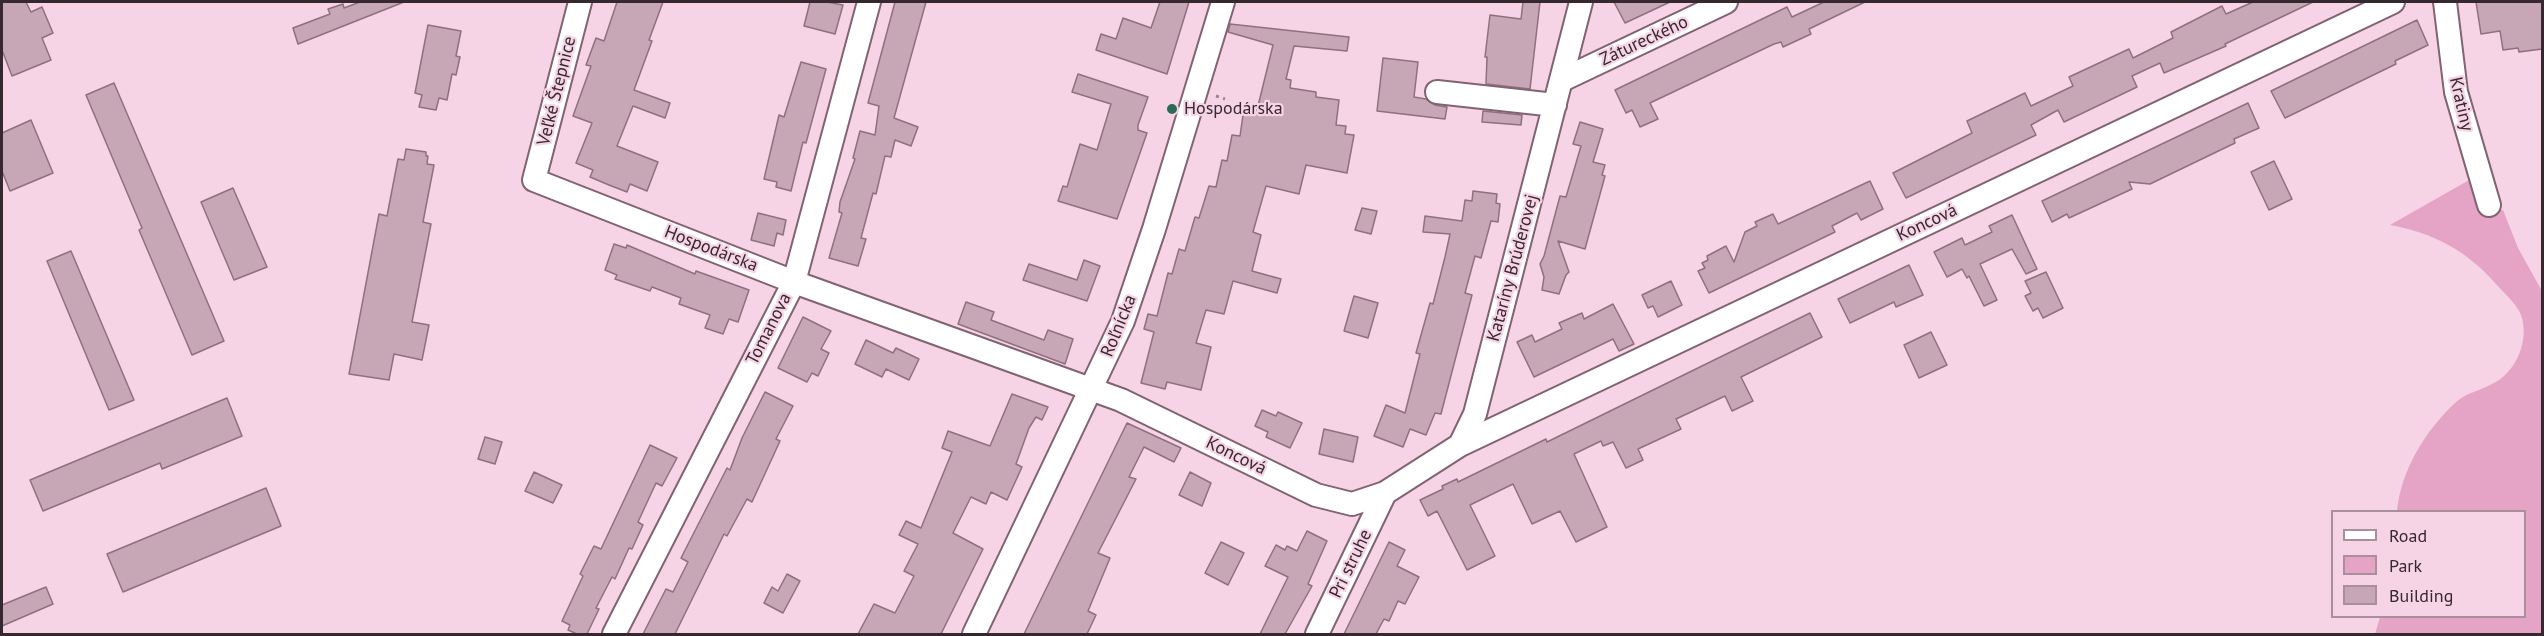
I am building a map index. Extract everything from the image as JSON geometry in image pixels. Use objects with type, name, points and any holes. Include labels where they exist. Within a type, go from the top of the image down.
[{"type":"street","name":"Veľké Štepnice","points":[[534,180],[580,2]]},
{"type":"street","name":"Tomanova","points":[[614,634],[794,282],[868,2]]},
{"type":"street","name":"Roľnícka","points":[[974,634],[1123,321],[1223,2]]},
{"type":"street","name":"Kataríny Brúderovej","points":[[1460,445],[1475,414],[1581,2]]},
{"type":"street","name":"Zátureckého","points":[[1562,80],[1726,2]]},
{"type":"street","name":"Koncová","points":[[1460,445],[2393,2]]},
{"type":"street","name":"Kratiny","points":[[2445,2],[2456,92],[2489,205]]},
{"type":"street","points":[[1437,92],[1555,105]]},
{"type":"street","name":"Hospodárska","points":[[534,180],[794,282],[1091,390]]},
{"type":"street","name":"Koncová","points":[[1091,390],[1121,400],[1316,495],[1352,504],[1385,493]]},
{"type":"street","points":[[1385,493],[1460,445]]},
{"type":"street","name":"Pri struhe","points":[[1317,634],[1385,493]]},
{"type":"path","points":[[1213,95],[1225,99]]},
{"type":"green space","points":[[2471,179],[2483,211],[2503,210],[2518,248],[2542,291],[2542,634],[2375,634],[2380,618],[2526,618],[2526,510],[2397,510],[2399,496],[2409,466],[2434,425],[2456,402],[2501,379],[2514,364],[2524,335],[2521,315],[2510,298],[2484,271],[2460,252],[2434,238],[2390,225]]},
{"type":"building","points":[[2,2],[26,2],[31,12],[42,7],[53,33],[42,38],[51,60],[12,76],[2,50]]},
{"type":"building","points":[[360,2],[404,2],[298,44],[293,28],[330,14],[328,9],[343,4],[344,8]]},
{"type":"building","points":[[617,2],[663,2],[634,90],[670,103],[665,118],[633,106],[617,146],[658,162],[647,191],[630,184],[627,192],[609,185],[590,177],[593,170],[576,163],[592,123],[573,116],[591,66],[586,65],[596,38],[604,41]]},
{"type":"building","points":[[810,2],[843,5],[835,34],[804,26]]},
{"type":"building","points":[[895,2],[926,2],[894,118],[918,127],[911,146],[895,140],[891,157],[885,156],[876,194],[873,193],[861,238],[866,239],[858,266],[829,258],[842,213],[839,212],[840,202],[855,159],[853,158],[860,131],[875,135],[879,106],[868,103]]},
{"type":"building","points":[[1160,2],[1189,2],[1167,74],[1096,50],[1101,34],[1116,39],[1123,18],[1151,28]]},
{"type":"building","points":[[1523,2],[1540,2],[1530,89],[1486,84],[1487,57],[1485,57],[1490,15],[1521,19]]},
{"type":"building","points":[[1614,2],[1670,2],[1625,23]]},
{"type":"building","points":[[1824,2],[1865,2],[1809,29],[1811,34],[1783,47],[1781,42],[1774,44],[1650,103],[1658,119],[1640,127],[1632,110],[1626,113],[1615,90],[1787,7],[1792,17]]},
{"type":"building","points":[[2253,2],[2313,2],[2225,44],[2226,46],[2164,73],[2160,63],[2132,76],[2137,87],[2064,122],[2058,110],[2031,125],[2036,135],[1906,198],[1893,173],[1972,133],[1967,121],[2025,93],[2031,106],[2073,86],[2069,77],[2129,49],[2133,58],[2173,38],[2171,32],[2222,6],[2226,14]]},
{"type":"building","points":[[2476,2],[2542,2],[2542,49],[2519,52],[2518,48],[2503,50],[2500,31],[2481,34]]},
{"type":"building","points":[[2417,20],[2428,45],[2395,61],[2396,64],[2285,118],[2271,91]]},
{"type":"building","points":[[1230,24],[1349,37],[1347,51],[1294,46],[1286,79],[1291,80],[1290,88],[1316,92],[1316,97],[1339,100],[1336,125],[1346,126],[1345,134],[1354,135],[1347,173],[1306,165],[1299,194],[1266,186],[1253,232],[1261,235],[1252,271],[1281,279],[1277,293],[1233,281],[1224,314],[1206,310],[1196,343],[1211,347],[1201,390],[1167,382],[1165,389],[1141,383],[1154,332],[1144,329],[1148,314],[1157,316],[1168,273],[1172,274],[1179,249],[1185,251],[1195,217],[1199,218],[1209,186],[1216,187],[1222,160],[1227,161],[1232,135],[1240,136],[1244,108],[1257,110],[1273,45],[1228,32]]},
{"type":"building","points":[[428,25],[461,31],[456,56],[460,57],[456,75],[452,74],[447,100],[439,98],[436,110],[419,107],[422,95],[415,93]]},
{"type":"building","points":[[1383,58],[1418,62],[1414,97],[1447,107],[1445,119],[1377,111]]},
{"type":"building","points":[[801,62],[826,69],[806,143],[803,142],[791,191],[776,187],[777,182],[764,179],[779,115],[784,117]]},
{"type":"building","points":[[1078,74],[1148,97],[1138,125],[1138,130],[1147,133],[1117,219],[1058,201],[1063,186],[1067,187],[1080,144],[1097,150],[1111,104],[1072,92]]},
{"type":"building","points":[[114,83],[224,341],[192,355],[139,230],[142,228],[86,95]]},
{"type":"building","points":[[2248,103],[2259,128],[2234,139],[2235,143],[2150,184],[2129,182],[2132,189],[2069,218],[2067,214],[2052,222],[2042,201]]},
{"type":"building","points":[[1483,111],[1522,115],[1521,125],[1482,122]]},
{"type":"building","points":[[31,120],[53,173],[10,191],[2,171],[2,133]]},
{"type":"building","points":[[1580,122],[1603,129],[1593,162],[1605,165],[1602,175],[1605,176],[1585,249],[1558,241],[1569,272],[1559,294],[1542,290],[1544,277],[1540,264],[1560,196],[1566,197],[1581,146],[1573,144]]},
{"type":"building","points":[[406,149],[426,152],[427,164],[434,165],[423,222],[431,224],[412,322],[429,325],[422,360],[394,354],[389,380],[349,374],[379,214],[387,216],[398,159],[404,160]]},
{"type":"building","points":[[2274,161],[2292,199],[2269,210],[2251,172]]},
{"type":"building","points":[[1870,181],[1883,209],[1861,220],[1857,213],[1832,226],[1835,232],[1709,293],[1698,271],[1705,268],[1702,263],[1708,260],[1707,256],[1726,246],[1734,262],[1745,232],[1757,226],[1755,222],[1773,214],[1778,224]]},
{"type":"building","points":[[233,188],[267,267],[234,280],[201,202]]},
{"type":"building","points":[[1473,191],[1497,194],[1496,203],[1500,204],[1498,222],[1491,221],[1481,258],[1475,256],[1465,293],[1472,295],[1441,414],[1435,413],[1426,435],[1410,429],[1403,447],[1374,436],[1386,405],[1405,413],[1420,354],[1416,353],[1430,303],[1433,304],[1445,257],[1450,234],[1423,232],[1425,216],[1462,221],[1465,200],[1472,201]]},
{"type":"building","points":[[1362,208],[1377,211],[1371,234],[1355,230]]},
{"type":"building","points":[[758,213],[786,220],[783,235],[777,233],[774,246],[751,240]]},
{"type":"building","points":[[2012,215],[2037,269],[2026,274],[2012,249],[1980,264],[1997,300],[1984,306],[1969,276],[1967,278],[1962,269],[1947,277],[1934,252],[1962,238],[1965,245],[1992,232],[1989,226]]},
{"type":"building","points":[[614,244],[626,248],[627,245],[695,274],[696,271],[749,290],[738,322],[729,319],[723,334],[705,328],[710,315],[679,304],[681,298],[652,287],[650,291],[615,279],[617,275],[605,270]]},
{"type":"building","points":[[71,251],[134,400],[109,410],[47,261]]},
{"type":"building","points":[[1084,260],[1100,266],[1087,301],[1023,280],[1029,264],[1077,280]]},
{"type":"building","points":[[1909,265],[1923,295],[1896,307],[1894,302],[1850,323],[1838,299]]},
{"type":"building","points":[[2046,272],[2063,308],[2043,318],[2038,308],[2033,311],[2025,296],[2031,293],[2025,281]]},
{"type":"building","points":[[1671,281],[1682,305],[1658,317],[1653,306],[1648,308],[1642,295]]},
{"type":"building","points":[[1354,296],[1378,303],[1368,338],[1344,331]]},
{"type":"building","points":[[966,302],[994,312],[991,320],[1044,340],[1048,330],[1073,339],[1065,364],[958,324]]},
{"type":"building","points":[[1613,304],[1634,344],[1619,351],[1613,339],[1534,377],[1517,342],[1532,335],[1535,342],[1562,329],[1559,323],[1582,313],[1584,319]]},
{"type":"building","points":[[1810,313],[1822,337],[1741,377],[1753,401],[1732,411],[1725,396],[1676,419],[1681,429],[1638,449],[1643,460],[1626,468],[1613,442],[1603,446],[1601,441],[1574,454],[1607,527],[1576,542],[1560,511],[1532,524],[1513,484],[1470,505],[1495,556],[1467,570],[1437,511],[1428,516],[1420,500],[1443,489],[1442,486],[1457,479],[1458,482],[1546,439],[1547,442]]},
{"type":"building","points":[[803,317],[831,331],[821,349],[829,353],[818,376],[812,373],[807,382],[778,368]]},
{"type":"building","points":[[1931,332],[1947,365],[1919,378],[1904,345]]},
{"type":"building","points":[[866,340],[893,353],[896,348],[919,359],[909,380],[886,369],[882,377],[855,364]]},
{"type":"building","points":[[765,392],[793,406],[776,439],[780,441],[752,502],[747,499],[727,536],[724,534],[675,634],[643,634],[666,589],[673,592],[688,562],[681,558],[727,468],[730,470],[742,438]]},
{"type":"building","points":[[1012,394],[1048,407],[1042,420],[1036,417],[1029,428],[1016,464],[1022,467],[1007,500],[991,492],[986,504],[971,497],[953,533],[983,549],[941,634],[858,634],[874,604],[895,613],[914,576],[904,571],[918,544],[899,535],[906,521],[921,528],[952,452],[942,448],[948,431],[990,446]]},
{"type":"building","points":[[227,398],[242,436],[162,469],[160,463],[43,511],[30,480]]},
{"type":"building","points":[[1262,410],[1276,416],[1278,412],[1302,423],[1290,448],[1266,437],[1268,432],[1255,426]]},
{"type":"building","points":[[1127,423],[1181,448],[1174,462],[1144,447],[1129,477],[1136,479],[1098,553],[1110,558],[1088,611],[1096,615],[1087,634],[1024,634]]},
{"type":"building","points":[[1324,429],[1358,437],[1353,462],[1319,454]]},
{"type":"building","points":[[485,437],[502,442],[495,464],[478,459]]},
{"type":"building","points":[[650,445],[677,458],[662,486],[656,483],[638,522],[643,525],[632,549],[629,548],[615,579],[612,577],[596,608],[599,609],[587,634],[577,634],[568,630],[570,625],[562,621],[583,576],[580,574],[594,546],[601,549]]},
{"type":"building","points":[[534,472],[562,485],[553,503],[525,491]]},
{"type":"building","points":[[1190,472],[1211,483],[1202,506],[1179,495]]},
{"type":"building","points":[[266,488],[281,526],[123,592],[107,554]]},
{"type":"building","points":[[1307,531],[1327,541],[1308,584],[1312,586],[1285,634],[1260,634],[1288,577],[1265,566],[1276,545],[1285,550],[1287,546],[1297,551]]},
{"type":"building","points":[[1221,542],[1244,553],[1228,585],[1205,573]]},
{"type":"building","points":[[1389,542],[1405,550],[1397,566],[1419,577],[1405,604],[1398,601],[1389,621],[1384,619],[1376,634],[1344,634]]},
{"type":"building","points":[[787,574],[800,581],[783,613],[764,603],[772,587],[778,591]]},
{"type":"building","points":[[46,587],[53,604],[2,626],[2,605]]},
{"type":"place","name":"Hospodárska","points":[[1172,109]]}]
